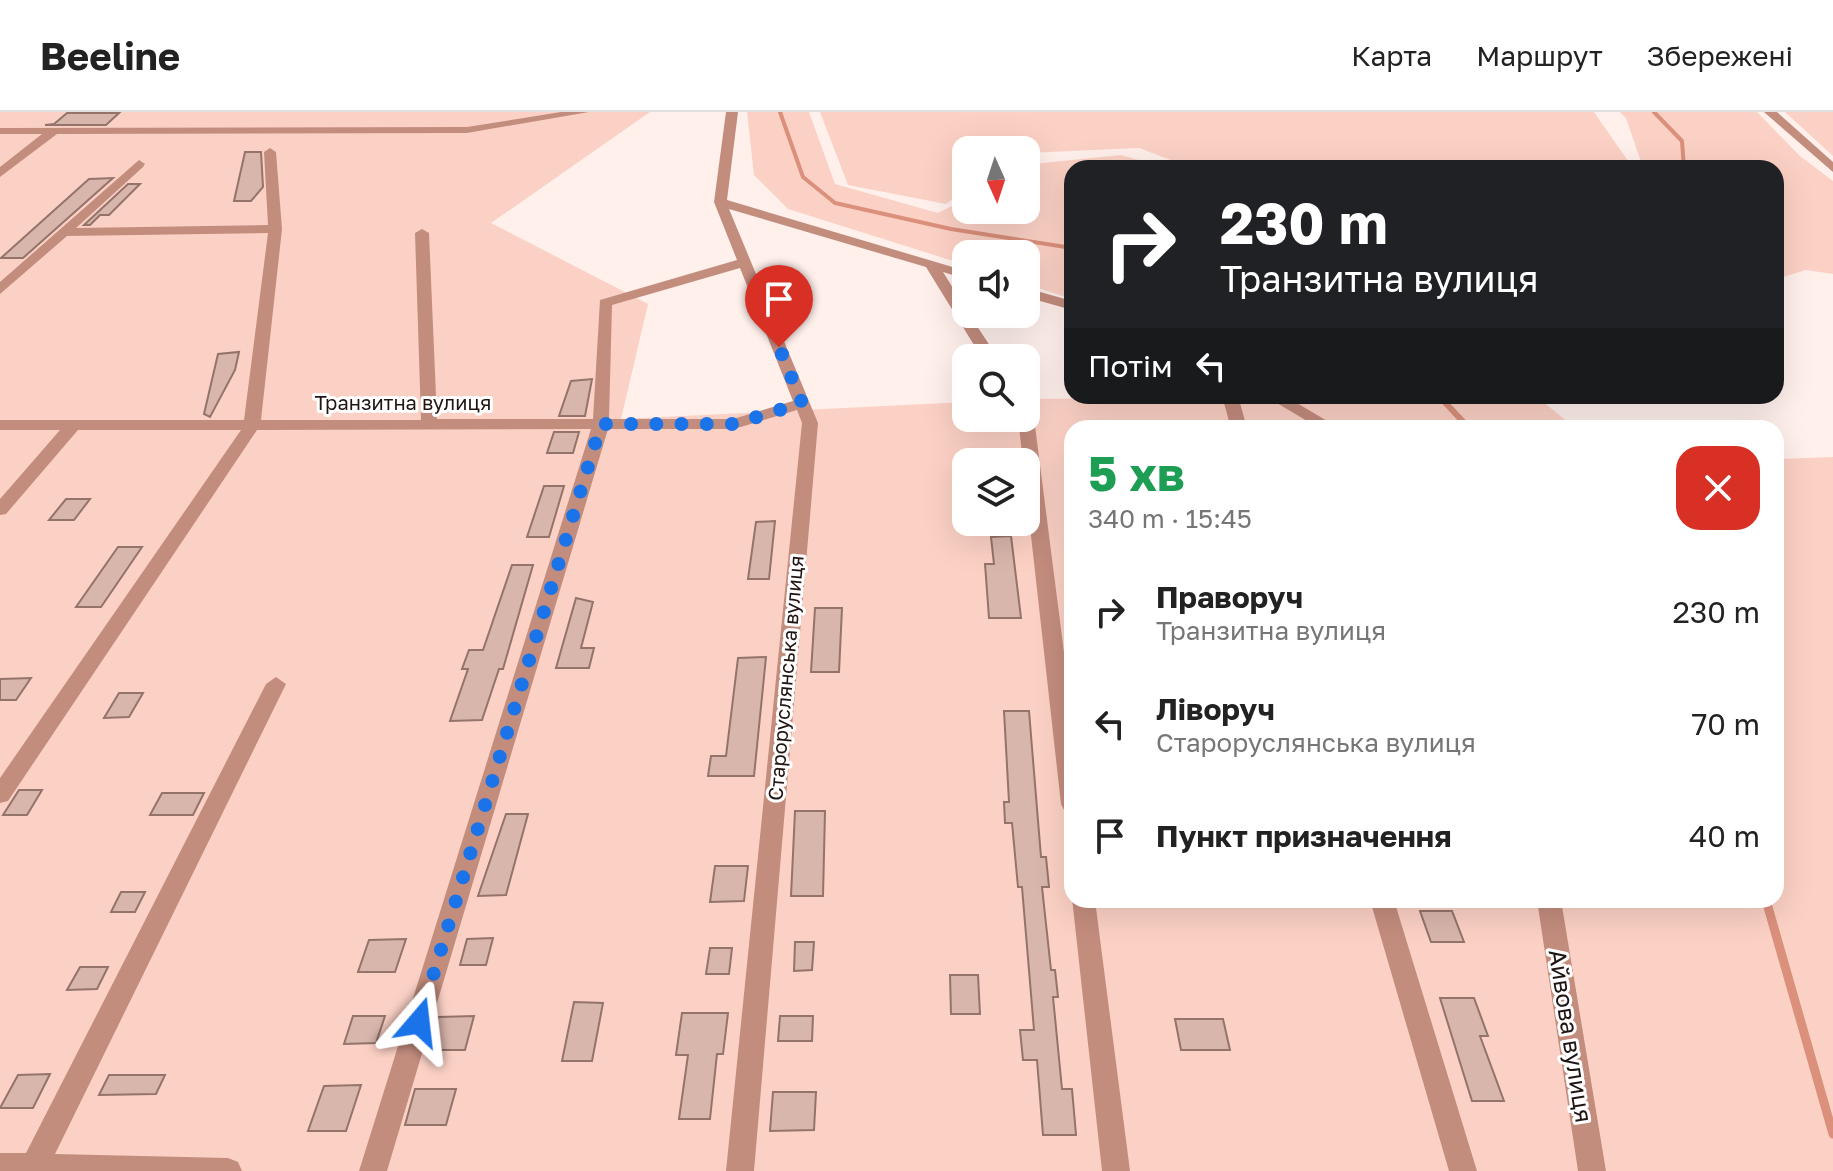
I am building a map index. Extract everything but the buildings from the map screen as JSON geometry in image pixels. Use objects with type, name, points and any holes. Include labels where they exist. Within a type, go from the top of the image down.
[{"type":"street","points":[[0,131],[467,130],[583,112]]},
{"type":"street","points":[[732,112],[720,202],[952,271]]},
{"type":"street","points":[[1770,112],[1833,168]]},
{"type":"street","points":[[0,173],[54,131]]},
{"type":"street","points":[[0,795],[252,425],[275,229],[270,152]]},
{"type":"street","points":[[0,290],[139,164]]},
{"type":"street","name":"Староруслянська вулиця","points":[[720,202],[810,423],[740,1171]]},
{"type":"street","points":[[64,232],[275,229]]},
{"type":"street","points":[[422,233],[429,424]]},
{"type":"street","points":[[373,1171],[601,424],[605,303],[745,262]]},
{"type":"street","points":[[931,265],[981,344]]},
{"type":"street","points":[[1040,296],[1064,304]]},
{"type":"street","name":"Транзитна вулиця","points":[[0,425],[734,424],[802,403]]},
{"type":"street","points":[[1288,404],[1316,420]]},
{"type":"street","points":[[0,510],[73,425]]},
{"type":"street","points":[[1028,432],[1064,737]]},
{"type":"street","points":[[34,1166],[276,684]]},
{"type":"street","points":[[1084,908],[1116,1171]]},
{"type":"street","points":[[1384,908],[1463,1171]]},
{"type":"street","name":"Айвова вулиця","points":[[1550,908],[1592,1171]]},
{"type":"street","points":[[0,1166],[228,1171]]},
{"type":"shaded area","points":[[0,112],[650,112],[491,223],[648,304],[621,419],[952,403],[952,432],[1040,432],[1040,399],[1064,399],[1064,404],[1546,404],[1565,420],[1064,420],[1064,908],[1784,908],[1784,459],[1833,457],[1833,1171],[0,1171]]},
{"type":"shaded area","points":[[747,112],[809,112],[835,184],[938,213],[952,206],[952,224],[1040,224],[1040,163],[1064,161],[1064,296],[1040,289],[1040,240],[952,240],[952,261],[788,209],[754,175]]},
{"type":"shaded area","points":[[820,112],[1594,112],[1627,160],[1171,160],[1139,148],[1040,152],[1040,136],[952,136],[952,200],[946,204],[848,185]]},
{"type":"shaded area","points":[[1620,112],[1757,112],[1800,156],[1833,181],[1833,274],[1806,270],[1784,277],[1784,160],[1640,160],[1626,118]]},
{"type":"shaded area","points":[[1785,112],[1833,112],[1833,156]]},
{"type":"shaded area","points":[[1121,155],[1138,160],[1072,160]]},
{"type":"waterway","points":[[780,112],[803,177],[835,203],[951,229],[1064,247]]},
{"type":"waterway","points":[[1654,112],[1682,141],[1683,160]]},
{"type":"waterway","points":[[1446,404],[1462,420]]},
{"type":"waterway","points":[[1768,908],[1833,1134]]},
{"type":"route","points":[[419,1022],[601,424],[734,424],[802,403],[779,347]]}]
